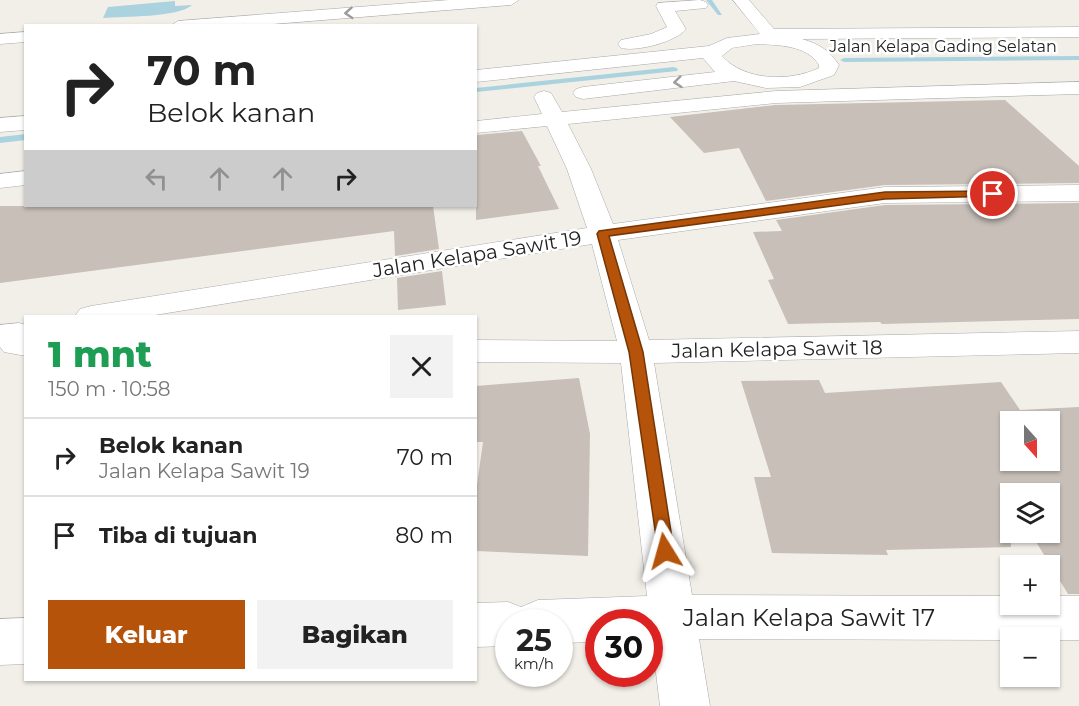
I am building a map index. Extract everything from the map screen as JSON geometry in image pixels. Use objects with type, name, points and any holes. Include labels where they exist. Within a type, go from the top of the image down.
[{"type":"street","points":[[204,24],[512,0]]},
{"type":"street","points":[[741,0],[772,37]]},
{"type":"street","points":[[662,3],[701,6]]},
{"type":"street","points":[[622,60],[615,51],[622,45],[657,39],[677,29],[662,3]]},
{"type":"street","points":[[477,76],[622,60],[721,42],[772,37],[934,40],[1079,32]]},
{"type":"street","points":[[0,39],[24,37]]},
{"type":"street","name":"Jalan Kelapa Gading Selatan","points":[[772,37],[807,47],[934,40],[1079,45]]},
{"type":"street","points":[[721,42],[712,57],[716,63],[736,75],[762,81],[790,83],[807,81],[827,71],[829,65],[826,59],[807,47]]},
{"type":"street","points":[[477,61],[539,56],[552,63],[553,68]]},
{"type":"street","name":"Jalan Kelapa Gading Selatan","points":[[827,71],[850,71]]},
{"type":"street","points":[[477,126],[550,108],[736,75]]},
{"type":"street","points":[[521,100],[550,108],[776,97],[1079,88]]},
{"type":"street","points":[[0,106],[24,104]]},
{"type":"street","points":[[550,108],[579,169],[603,234],[636,352],[675,618],[685,706]]},
{"type":"street","points":[[0,125],[24,123]]},
{"type":"street","points":[[0,181],[24,178]]},
{"type":"street","name":"Jalan Kelapa Sawit 19","points":[[97,315],[603,234],[885,195],[1079,193]]},
{"type":"street","name":"Jalan Kelapa Sawit 18","points":[[477,351],[636,352],[1079,342]]},
{"type":"street","name":"Jalan Kelapa Sawit 17","points":[[573,621],[675,618],[1079,618]]},
{"type":"street","points":[[477,625],[495,624]]},
{"type":"street","points":[[0,642],[24,641]]},
{"type":"water","points":[[175,1],[175,6],[192,5],[175,12],[150,16],[103,18],[108,7]]},
{"type":"building","points":[[1005,100],[1079,166],[1079,183],[885,185],[766,201],[739,148],[704,153],[670,117],[776,105]]},
{"type":"building","points":[[522,131],[541,166],[538,166],[559,209],[476,220],[477,135]]},
{"type":"building","points":[[1079,203],[1079,319],[788,324],[768,280],[774,279],[753,232],[782,231],[776,220],[885,205]]},
{"type":"building","points":[[0,206],[433,207],[439,249],[395,256],[394,231],[0,283]]},
{"type":"building","points":[[442,271],[446,305],[398,310],[397,278]]},
{"type":"building","points":[[579,378],[590,434],[588,556],[477,551],[477,485],[483,442],[477,442],[477,386]]},
{"type":"building","points":[[819,380],[825,393],[1001,382],[1020,410],[1079,407],[1079,594],[1068,594],[1060,581],[1060,555],[1044,555],[1037,543],[1060,543],[1060,483],[1000,483],[1000,543],[1011,543],[1011,547],[886,550],[888,555],[772,553],[754,477],[771,477],[741,381]]},
{"type":"waterway","points":[[709,0],[720,14]]},
{"type":"waterway","points":[[844,60],[1079,58]]},
{"type":"waterway","points":[[477,90],[674,69]]},
{"type":"waterway","points":[[0,140],[24,137]]},
{"type":"route","points":[[665,551],[636,352],[603,234],[885,195],[993,194]]}]
